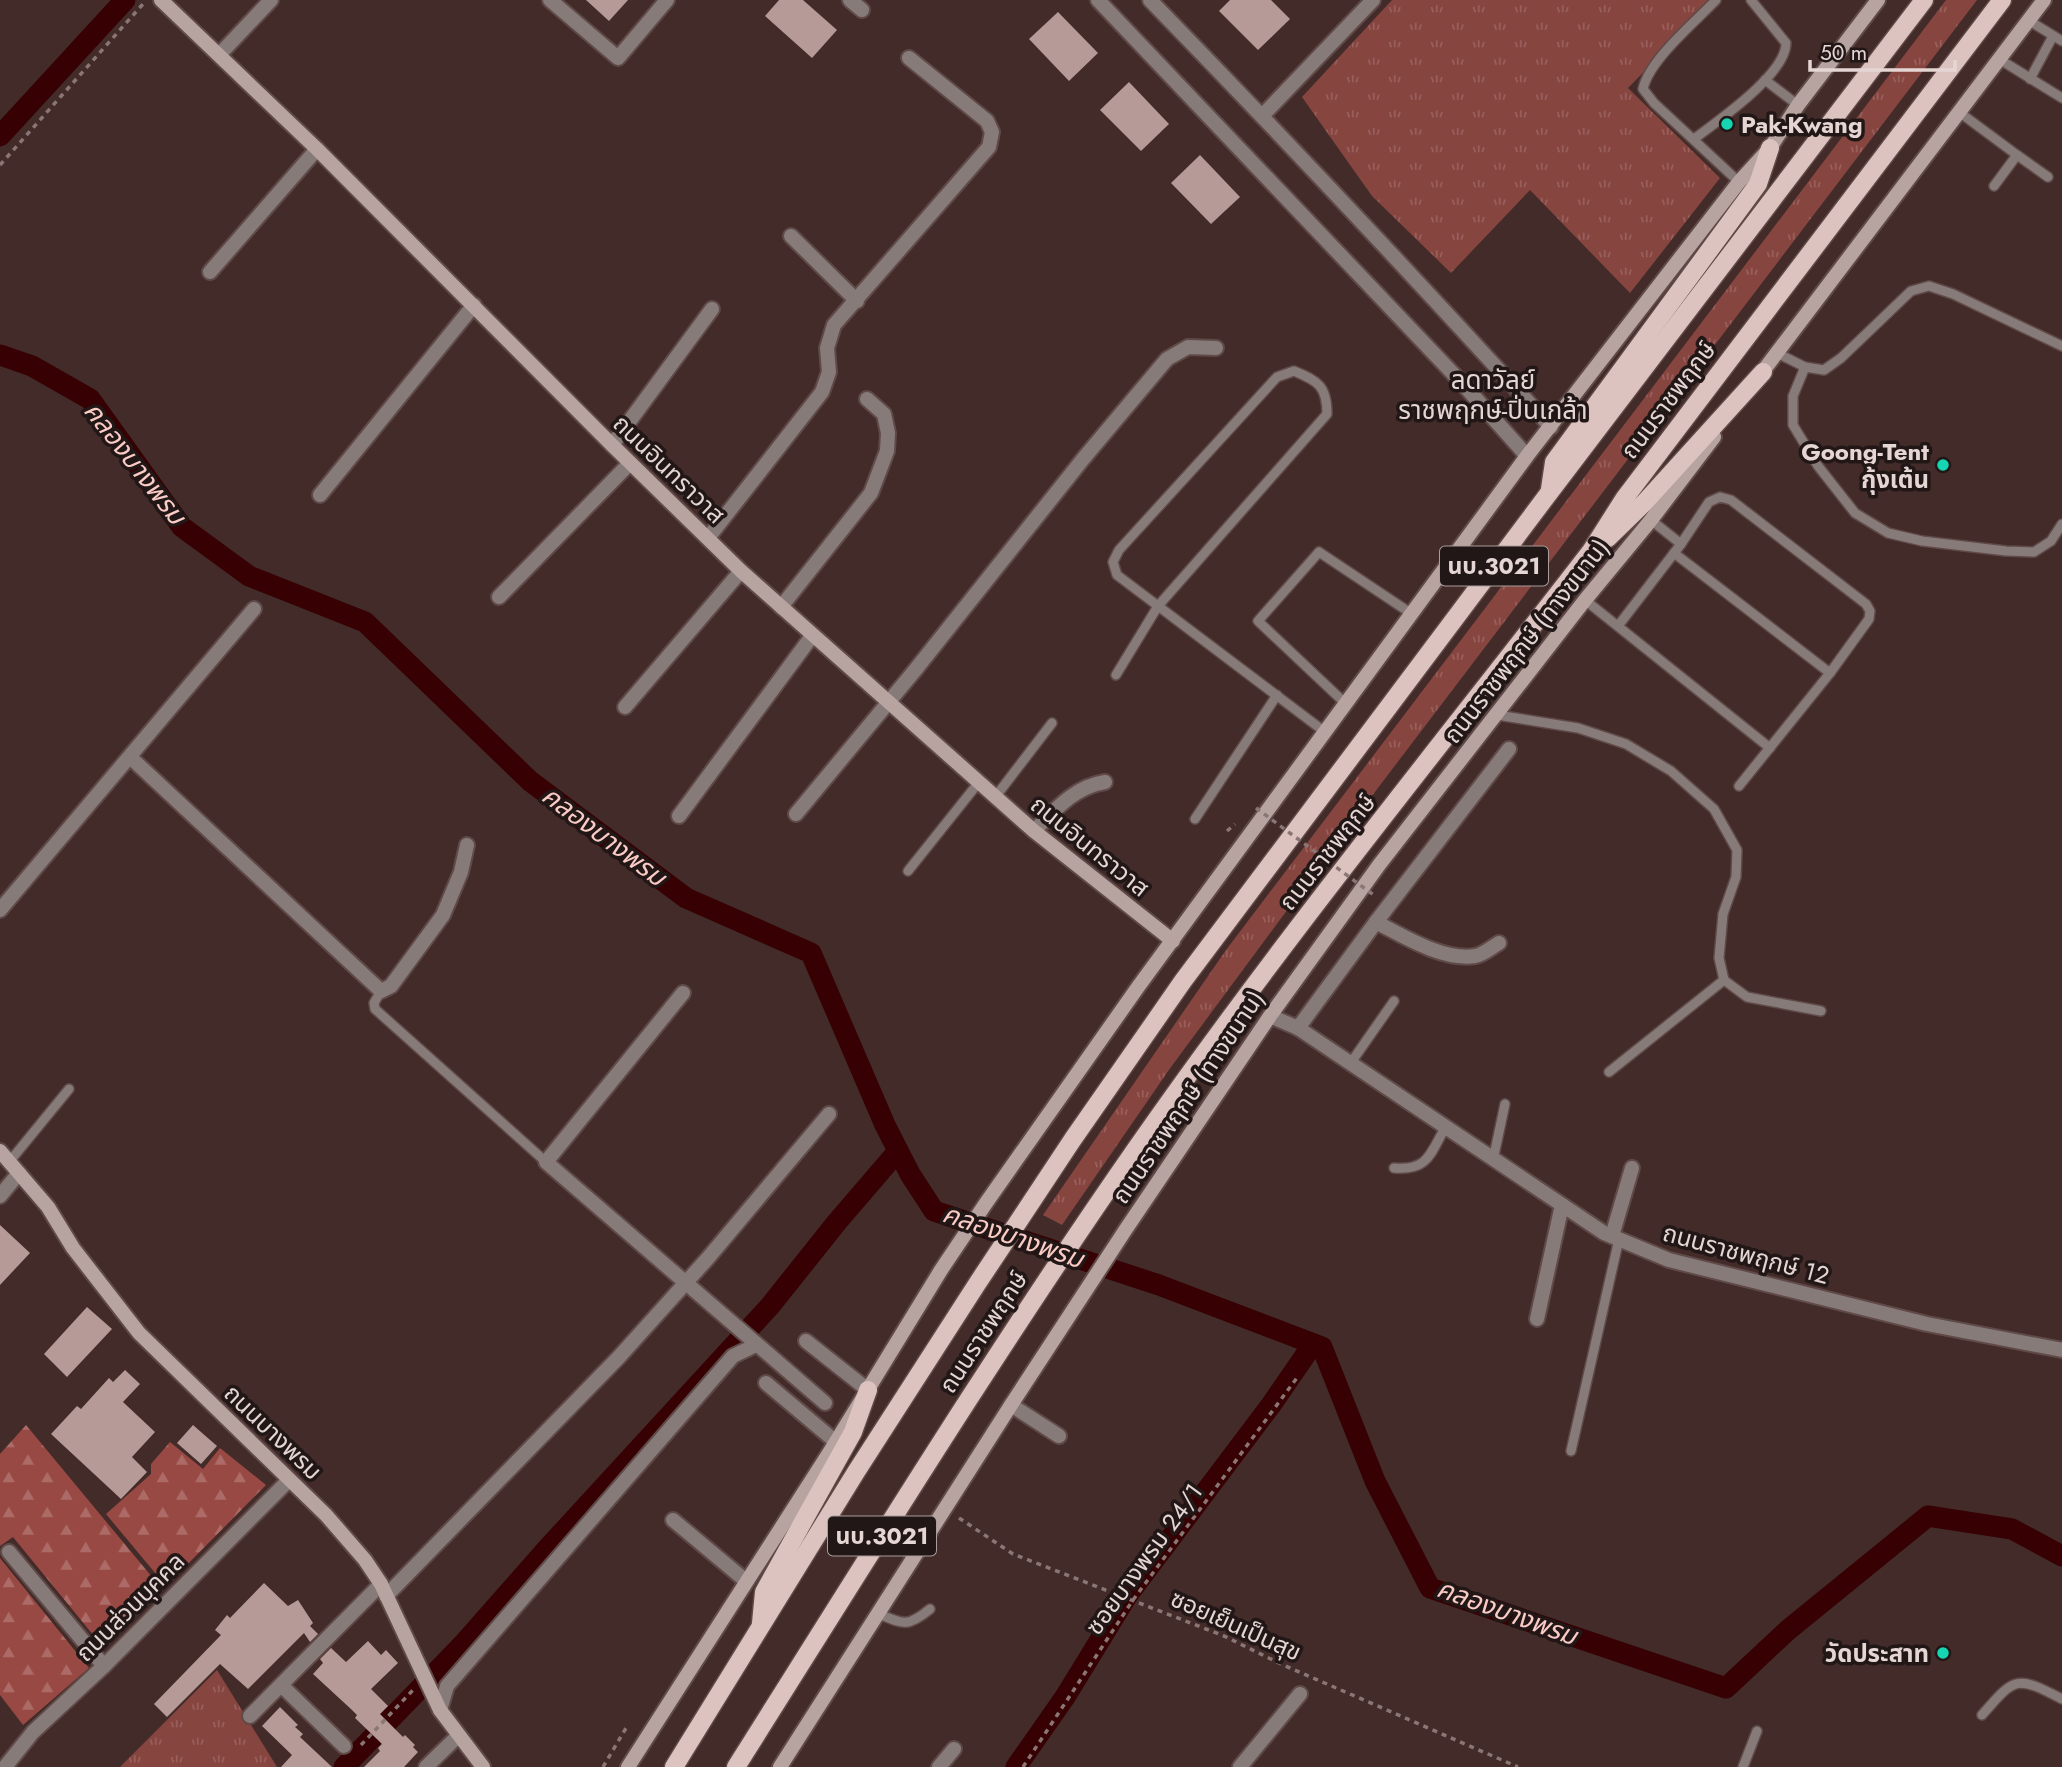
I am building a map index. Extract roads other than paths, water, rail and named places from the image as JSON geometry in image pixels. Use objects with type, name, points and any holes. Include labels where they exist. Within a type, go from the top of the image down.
[{"type":"main road","name":"ถนนอินทราวาส","points":[[161,0],[317,149],[741,571],[1034,831],[1173,941]]},
{"type":"main road","name":"นบ.3021","points":[[628,1767],[986,1203],[1173,941],[1527,456],[1739,182],[1770,148],[1798,105],[1878,0]]},
{"type":"main road","name":"ถนนราชพฤกษ์","points":[[674,1767],[856,1472],[977,1284],[1073,1139],[1191,970],[1924,0]]},
{"type":"main road","name":"ถนนราชพฤกษ์","points":[[736,1767],[1027,1306],[1139,1144],[1263,974],[1591,551],[1624,499],[2002,0]]},
{"type":"main road","name":"ถนนราชพฤกษ์ (ทางขนาน)","points":[[877,1613],[1126,1229],[1270,1016],[1379,865],[1585,600],[1651,520],[2044,0]]},
{"type":"main road","points":[[1549,493],[1554,462],[1758,184],[1770,148]]},
{"type":"main road","points":[[1591,551],[1644,502],[1762,372]]},
{"type":"main road","name":"ถนนบางพรม","points":[[5,1156],[48,1207],[73,1248],[139,1333],[326,1515],[365,1560],[384,1590],[439,1706],[458,1736],[483,1767]]},
{"type":"main road","points":[[760,1630],[764,1592],[853,1432],[868,1390]]},
{"type":"main road","name":"นบ.3021","points":[[780,1767],[877,1613]]},
{"type":"street","points":[[220,54],[271,0]]},
{"type":"street","points":[[550,0],[618,58],[667,0]]},
{"type":"street","points":[[850,0],[862,10]]},
{"type":"street","points":[[1098,0],[1462,383],[1527,456]]},
{"type":"street","points":[[1150,0],[1488,357],[1550,427]]},
{"type":"street","points":[[1262,116],[1373,0]]},
{"type":"street","points":[[708,538],[822,392],[830,372],[827,348],[834,325],[989,147],[992,132],[987,121],[909,58]]},
{"type":"street","points":[[211,272],[317,149]]},
{"type":"street","points":[[791,236],[857,301]]},
{"type":"street","points":[[320,495],[474,305]]},
{"type":"street","points":[[612,445],[712,309]]},
{"type":"street","points":[[796,814],[1167,359],[1188,347],[1216,348]]},
{"type":"street","points":[[781,607],[871,493],[887,452],[888,433],[884,414],[867,398]]},
{"type":"street","points":[[499,597],[630,463]]},
{"type":"street","points":[[625,707],[741,571]]},
{"type":"street","points":[[0,910],[254,609]]},
{"type":"street","points":[[679,816],[812,636]]},
{"type":"street","points":[[1298,1028],[1509,749]]},
{"type":"street","points":[[130,757],[382,991],[391,986],[443,915],[461,872],[467,845]]},
{"type":"street","points":[[1034,831],[1078,790],[1089,784],[1105,782]]},
{"type":"street","points":[[1376,922],[1420,944],[1450,954],[1476,956],[1499,943]]},
{"type":"street","points":[[682,993],[546,1162],[825,1403]]},
{"type":"street","name":"ถนนราชพฤกษ์ 12","points":[[1270,1016],[1298,1028],[1493,1160],[1615,1238],[1669,1260],[1696,1267],[1927,1324],[2062,1350]]},
{"type":"street","points":[[250,1716],[384,1590],[619,1357],[829,1114]]},
{"type":"street","points":[[1615,1238],[1632,1168]]},
{"type":"street","points":[[0,1196],[19,1173]]},
{"type":"street","points":[[1537,1319],[1562,1205]]},
{"type":"street","points":[[806,1341],[868,1390]]},
{"type":"street","points":[[439,1706],[447,1686],[733,1356],[754,1344]]},
{"type":"street","points":[[766,1383],[832,1447]]},
{"type":"street","points":[[1011,1405],[1059,1436]]},
{"type":"street","name":"ถนนส่วนบุคคล","points":[[5,1767],[33,1732],[104,1666],[289,1480]]},
{"type":"street","points":[[673,1520],[746,1581]]},
{"type":"street","points":[[9,1552],[104,1666]]},
{"type":"street","points":[[281,1685],[344,1746]]},
{"type":"street","points":[[1240,1767],[1300,1694]]},
{"type":"street","points":[[426,1767],[458,1736]]},
{"type":"street","points":[[939,1767],[954,1749]]},
{"type":"lane","points":[[1716,0],[1655,64],[1645,77],[1643,89],[1654,103],[1739,182]]},
{"type":"lane","points":[[1694,139],[1765,80],[1786,52],[1786,43],[1751,0]]},
{"type":"lane","points":[[2028,20],[2058,39],[2031,79]]},
{"type":"lane","points":[[1998,59],[2062,98]]},
{"type":"lane","points":[[1765,80],[1798,105]]},
{"type":"lane","points":[[1959,112],[2048,177]]},
{"type":"lane","points":[[1994,186],[2017,155]]},
{"type":"lane","points":[[1777,353],[1805,367],[1824,370],[1841,358],[1911,291],[1929,286],[1953,294],[2062,346]]},
{"type":"lane","points":[[1805,367],[1793,396],[1793,425],[1818,466],[1855,513],[1888,533],[1922,541],[2034,552],[2051,541],[2062,524]]},
{"type":"lane","points":[[1116,675],[1158,606],[1327,414],[1327,398],[1316,380],[1294,371],[1277,377],[1119,550],[1113,562],[1117,575],[1158,606],[1277,695],[1325,732]]},
{"type":"lane","points":[[1618,626],[1681,544],[1709,502],[1720,497],[1731,500],[1866,604],[1870,611],[1869,619],[1830,673],[1740,786]]},
{"type":"lane","points":[[1651,520],[1681,544]]},
{"type":"lane","points":[[1346,704],[1258,621],[1319,552],[1412,614]]},
{"type":"lane","points":[[1674,552],[1830,673]]},
{"type":"lane","points":[[1585,600],[1770,748]]},
{"type":"lane","points":[[1195,819],[1277,695]]},
{"type":"lane","points":[[1497,715],[1578,728],[1626,744],[1671,771],[1714,809],[1737,850],[1736,877],[1723,914],[1719,958],[1724,980],[1747,997],[1821,1011]]},
{"type":"lane","points":[[996,796],[1052,723]]},
{"type":"lane","points":[[908,871],[979,782]]},
{"type":"lane","points":[[1609,1072],[1724,980]]},
{"type":"lane","points":[[382,991],[374,1003],[376,1009],[546,1162]]},
{"type":"lane","points":[[1350,1064],[1394,1001]]},
{"type":"lane","points":[[5,1156],[69,1089]]},
{"type":"lane","points":[[1493,1160],[1505,1104]]},
{"type":"lane","points":[[1394,1168],[1410,1169],[1426,1160],[1445,1128]]},
{"type":"lane","points":[[1571,1451],[1615,1238]]},
{"type":"lane","points":[[877,1613],[906,1623],[916,1621],[930,1609]]},
{"type":"lane","points":[[1982,1715],[2005,1688],[2015,1682],[2029,1683],[2062,1699]]},
{"type":"lane","points":[[1743,1767],[1757,1731]]},
{"type":"waterway","points":[[0,136],[125,0]]},
{"type":"waterway","name":"คลองบางพรม","points":[[0,355],[32,366],[90,399],[182,527],[249,576],[365,622],[530,781],[686,898],[811,953],[885,1125],[910,1174],[934,1211],[1159,1285],[1322,1347],[1375,1481],[1430,1588],[1726,1688],[1788,1630],[1928,1516],[2012,1529],[2062,1556]]},
{"type":"waterway","points":[[344,1767],[465,1642],[770,1306],[898,1151]]},
{"type":"waterway","points":[[1016,1767],[1065,1697],[1127,1596],[1271,1405],[1313,1344]]},
{"type":"place","name":"Pak-Kwang","points":[[1727,124]]},
{"type":"place","name":"Goong-Tent กุ้งเต้น","points":[[1943,465]]},
{"type":"place","name":"วัดประสาท","points":[[1943,1653]]},
{"type":"district","name":"ลดาวัลย์ ราชพฤกษ์-ปิ่นเกล้า","points":[[1493,395]]}]
